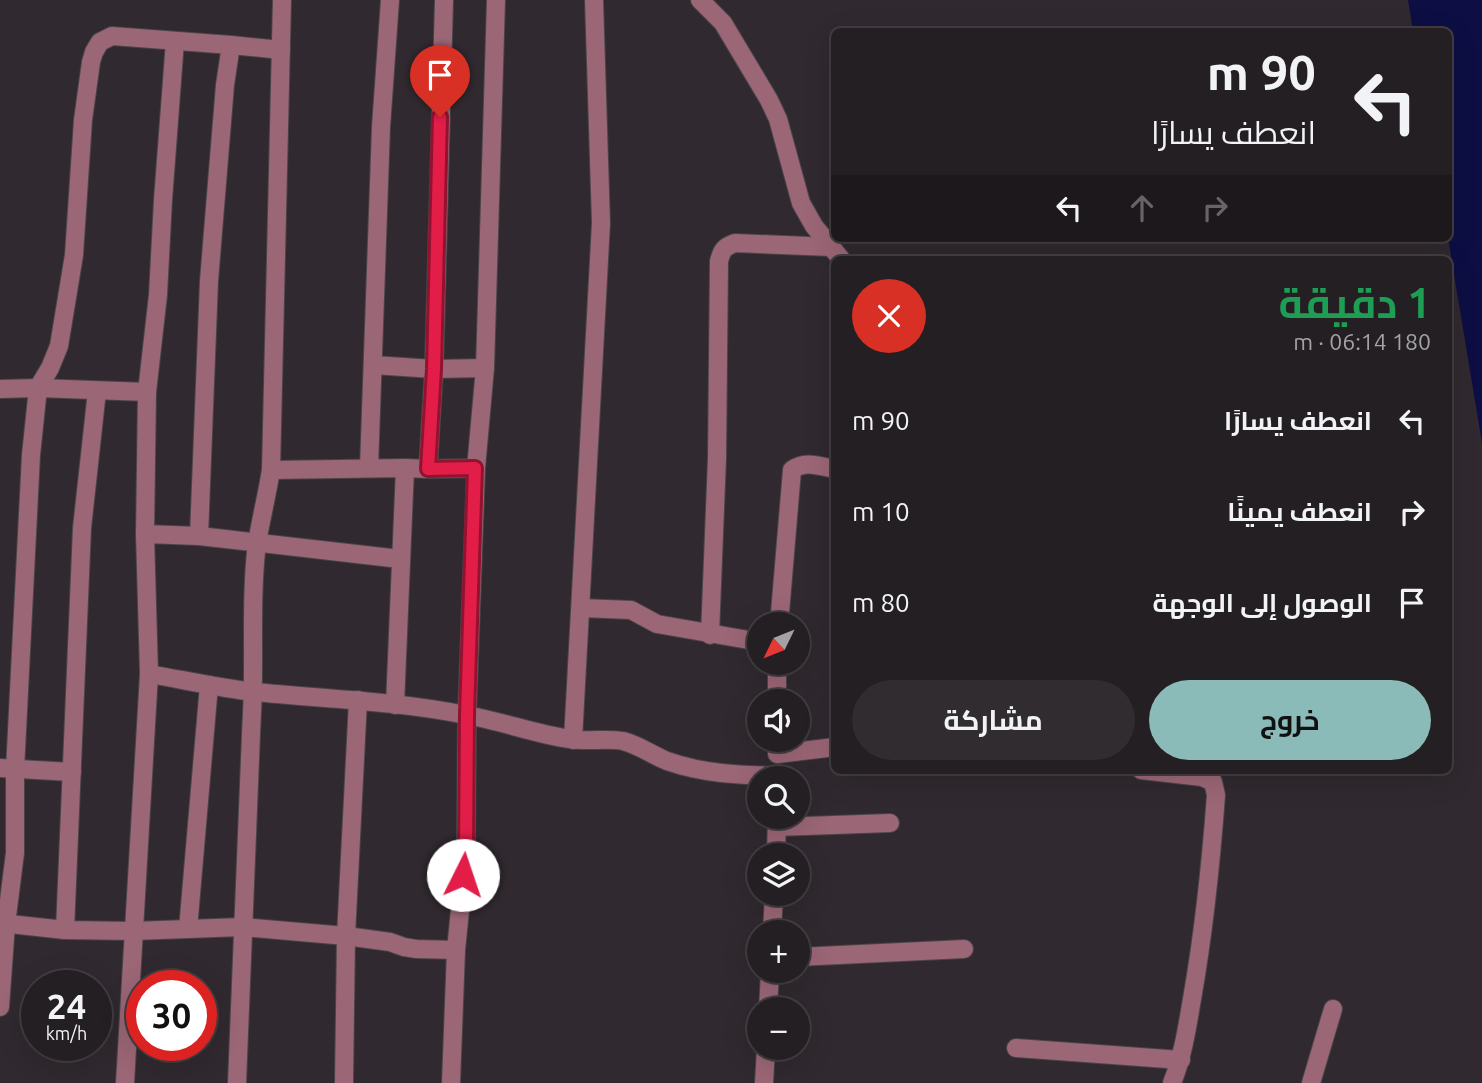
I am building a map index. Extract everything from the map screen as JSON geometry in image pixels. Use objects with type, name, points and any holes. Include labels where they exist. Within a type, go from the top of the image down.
[{"type":"street","points":[[237,1083],[257,543],[271,471],[282,0]]},
{"type":"street","points":[[369,468],[381,128],[390,0]]},
{"type":"street","points":[[428,469],[434,369],[444,0]]},
{"type":"street","points":[[451,1083],[456,950],[466,850],[467,715],[475,468],[485,368],[496,0]]},
{"type":"street","points":[[573,740],[601,223],[594,0]]},
{"type":"street","points":[[700,0],[723,23],[769,100],[778,119],[801,203],[814,226],[836,253]]},
{"type":"street","points":[[0,1007],[3,924],[15,853],[8,769],[31,455],[38,388],[59,345],[74,255],[83,120],[94,52],[100,42],[112,36],[281,50]]},
{"type":"street","points":[[125,1083],[149,674],[145,534],[147,392],[158,295],[176,41]]},
{"type":"street","points":[[199,536],[209,281],[225,85],[231,45]]},
{"type":"street","points":[[710,635],[717,458],[719,261],[722,251],[725,246],[735,243],[836,253]]},
{"type":"street","points":[[373,365],[434,369],[485,368]]},
{"type":"street","points":[[0,389],[147,392]]},
{"type":"street","points":[[65,930],[82,528],[97,391]]},
{"type":"street","points":[[780,612],[792,470],[798,465],[809,463],[831,468]]},
{"type":"street","points":[[395,705],[405,467]]},
{"type":"street","points":[[271,471],[475,468]]},
{"type":"street","points":[[145,534],[199,536],[400,559]]},
{"type":"street","points":[[581,608],[631,610],[657,624],[747,640]]},
{"type":"street","points":[[149,674],[253,692],[358,700],[467,715],[573,740],[622,741],[680,765],[747,775]]},
{"type":"street","points":[[188,929],[209,685]]},
{"type":"street","points":[[344,1083],[346,936],[358,700]]},
{"type":"street","points":[[810,747],[831,747]]},
{"type":"street","points":[[8,769],[72,772]]},
{"type":"street","points":[[1172,1083],[1181,1060],[1196,981],[1207,899],[1216,795],[1213,782],[1202,777],[1176,774]]},
{"type":"street","points":[[810,822],[890,823]]},
{"type":"street","points":[[3,924],[65,930],[133,931],[242,927],[346,936],[390,942],[416,949],[456,950]]},
{"type":"street","points":[[810,956],[964,949]]},
{"type":"street","points":[[1311,1083],[1333,1009]]},
{"type":"street","points":[[1016,1048],[1181,1060]]},
{"type":"street","points":[[764,1083],[765,1060]]},
{"type":"shaded area","points":[[1408,0],[1482,0],[1482,443],[1449,242],[1452,242],[1452,28],[1413,28]]},
{"type":"route","points":[[440,117],[434,369],[428,469],[475,468],[467,715],[466,850],[463,875]]}]
